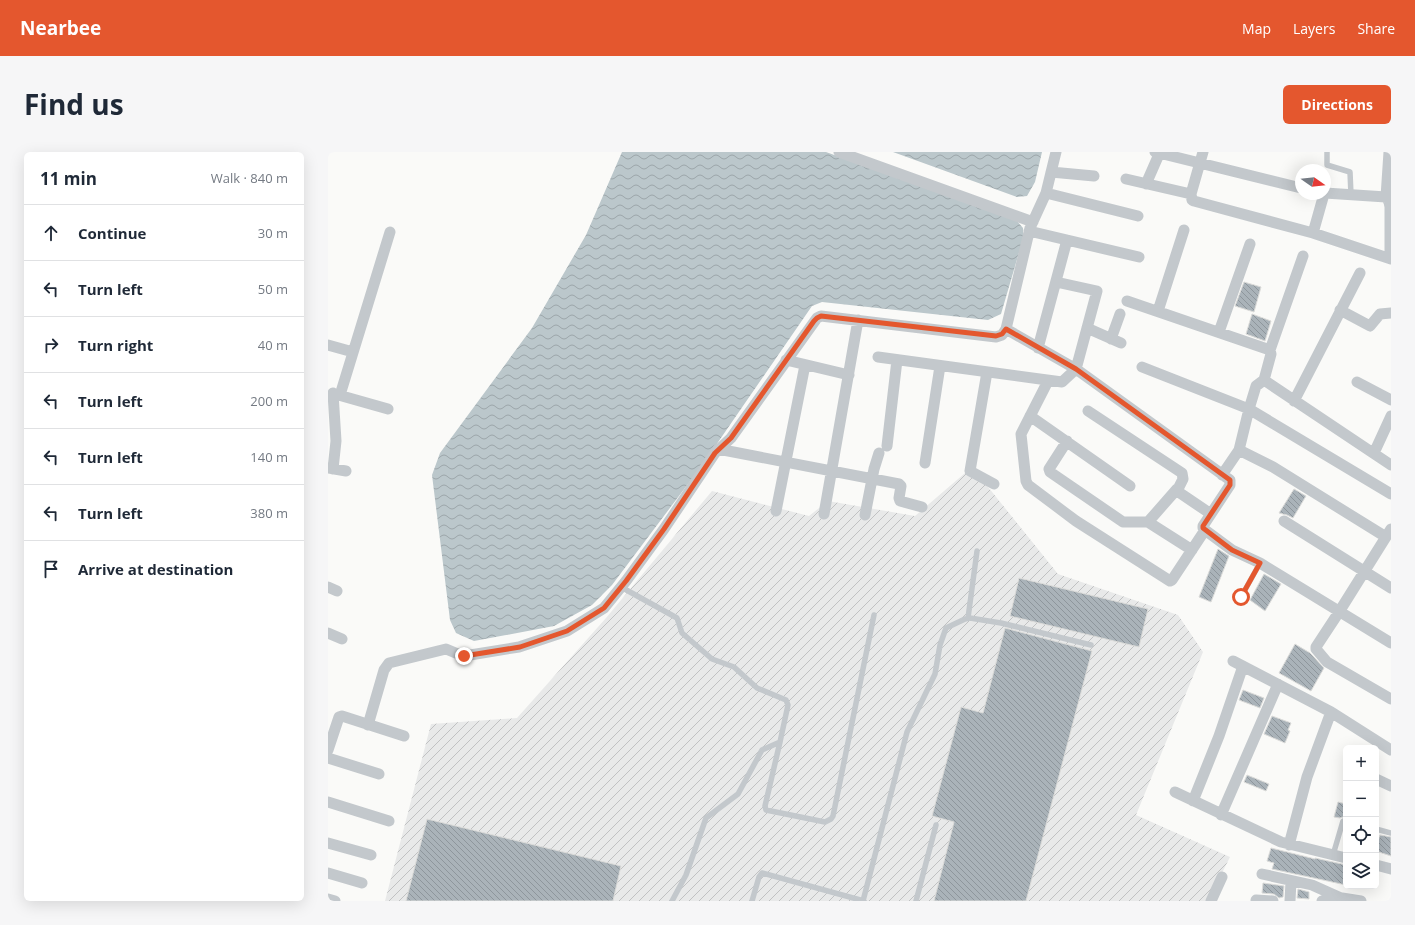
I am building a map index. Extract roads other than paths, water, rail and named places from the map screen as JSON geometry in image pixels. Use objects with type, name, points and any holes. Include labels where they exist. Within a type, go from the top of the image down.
[{"type":"street","points":[[839,152],[1067,240],[1139,257]]},
{"type":"street","points":[[368,725],[384,670],[389,663],[446,649],[464,656],[524,645],[569,630],[604,608],[664,529],[718,449],[731,438],[817,318],[821,316],[996,336],[1002,334],[1006,329],[1031,227],[1046,193],[1056,152]]},
{"type":"street","points":[[1146,184],[1158,152],[1200,164],[1295,187]]},
{"type":"street","points":[[1203,152],[1191,194],[1192,200],[1313,232],[1391,259],[1390,202],[1386,197],[1389,152]]},
{"type":"street","points":[[1051,172],[1094,176]]},
{"type":"street","points":[[1126,179],[1191,194]]},
{"type":"street","points":[[1046,193],[1138,216]]},
{"type":"street","points":[[1331,194],[1386,197]]},
{"type":"street","points":[[1313,232],[1322,200]]},
{"type":"street","points":[[1158,311],[1184,230]]},
{"type":"street","points":[[346,471],[330,468],[336,441],[334,393],[353,352],[390,232]]},
{"type":"street","points":[[1038,348],[1067,240]]},
{"type":"street","points":[[1219,332],[1250,244]]},
{"type":"street","points":[[1222,475],[1239,450],[1256,386],[1264,380],[1271,354],[1270,350],[1303,256]]},
{"type":"street","points":[[1294,401],[1360,273]]},
{"type":"street","points":[[878,357],[1062,382],[1076,369],[1097,291],[1056,282]]},
{"type":"street","points":[[1127,301],[1270,350]]},
{"type":"street","points":[[1340,310],[1370,326],[1380,314],[1391,313]]},
{"type":"street","points":[[1111,339],[1120,314]]},
{"type":"street","points":[[824,514],[858,320]]},
{"type":"street","points":[[1088,328],[1121,343]]},
{"type":"street","points":[[1006,329],[1076,369],[1230,480],[1230,485],[1203,526],[1205,530],[1232,550],[1260,563],[1391,644]]},
{"type":"street","points":[[328,345],[353,352]]},
{"type":"street","points":[[786,360],[848,375]]},
{"type":"street","points":[[865,515],[872,479],[883,450],[897,360]]},
{"type":"street","points":[[776,510],[805,365]]},
{"type":"street","points":[[925,463],[940,366]]},
{"type":"street","points":[[1142,367],[1249,409],[1391,494]]},
{"type":"street","points":[[987,372],[970,471],[994,484]]},
{"type":"street","points":[[1264,380],[1391,465]]},
{"type":"street","points":[[1048,381],[1022,430],[1021,437],[1026,481],[1028,485],[1076,521],[1168,580],[1172,580],[1205,530]]},
{"type":"street","points":[[1357,382],[1391,400]]},
{"type":"street","points":[[334,393],[388,409]]},
{"type":"street","points":[[1088,411],[1182,473],[1183,479],[1181,484],[1148,522]]},
{"type":"street","points":[[1030,416],[1130,486]]},
{"type":"street","points":[[1374,453],[1391,416]]},
{"type":"street","points":[[1067,441],[1049,469],[1050,472],[1123,522],[1148,522],[1192,550]]},
{"type":"street","points":[[718,449],[901,484],[900,501],[922,507]]},
{"type":"street","points":[[1239,450],[1273,467],[1389,533],[1339,612],[1317,643],[1316,649],[1327,662],[1391,699]]},
{"type":"street","points":[[1177,489],[1179,492],[1211,514]]},
{"type":"street","points":[[1284,521],[1391,588]]},
{"type":"street","points":[[328,633],[342,639]]},
{"type":"street","points":[[1192,801],[1219,736],[1238,664],[1331,712],[1391,750]]},
{"type":"street","points":[[1221,815],[1278,684]]},
{"type":"street","points":[[1289,845],[1307,777],[1331,712]]},
{"type":"street","points":[[328,750],[331,731],[339,717],[342,716],[404,736]]},
{"type":"street","points":[[328,758],[379,774]]},
{"type":"street","points":[[1379,780],[1391,786]]},
{"type":"street","points":[[1175,792],[1221,815],[1289,845],[1343,857]]},
{"type":"street","points":[[328,802],[389,821]]},
{"type":"street","points":[[328,843],[371,855]]},
{"type":"street","points":[[1379,866],[1391,869]]},
{"type":"street","points":[[328,873],[362,883]]},
{"type":"street","points":[[1262,874],[1312,885],[1341,898],[1361,901]]},
{"type":"street","points":[[1211,901],[1222,877]]},
{"type":"street","points":[[1290,901],[1291,881]]},
{"type":"street","points":[[1322,901],[1341,898]]},
{"type":"street","points":[[328,899],[335,901]]},
{"type":"street","points":[[1256,900],[1273,901]]},
{"type":"lane","points":[[1327,152],[1327,165],[1350,172],[1351,195]]},
{"type":"lane","points":[[968,618],[977,551]]},
{"type":"lane","points":[[1241,597],[1260,563]]},
{"type":"lane","points":[[621,587],[677,618],[682,633],[712,659],[734,667],[757,688],[788,702],[765,806],[766,810],[825,822],[829,821],[833,816],[874,615]]},
{"type":"lane","points":[[752,901],[759,877],[762,873],[864,901],[907,732],[936,674],[940,645],[946,628],[968,618],[1001,623],[1091,644]]},
{"type":"lane","points":[[672,901],[686,875],[706,818],[738,794],[762,750],[780,742]]},
{"type":"lane","points":[[1333,855],[1343,822]]},
{"type":"lane","points":[[916,901],[936,825]]},
{"type":"lane","points":[[1379,831],[1391,833]]},
{"type":"water","points":[[622,152],[826,152],[1017,221],[1023,228],[1023,239],[1001,314],[988,320],[822,302],[812,306],[703,464],[612,585],[592,605],[554,626],[474,641],[456,633],[450,620],[432,475],[440,453],[532,328],[586,235]]},
{"type":"water","points":[[893,152],[1042,152],[1035,182],[1027,196],[1017,197]]}]
